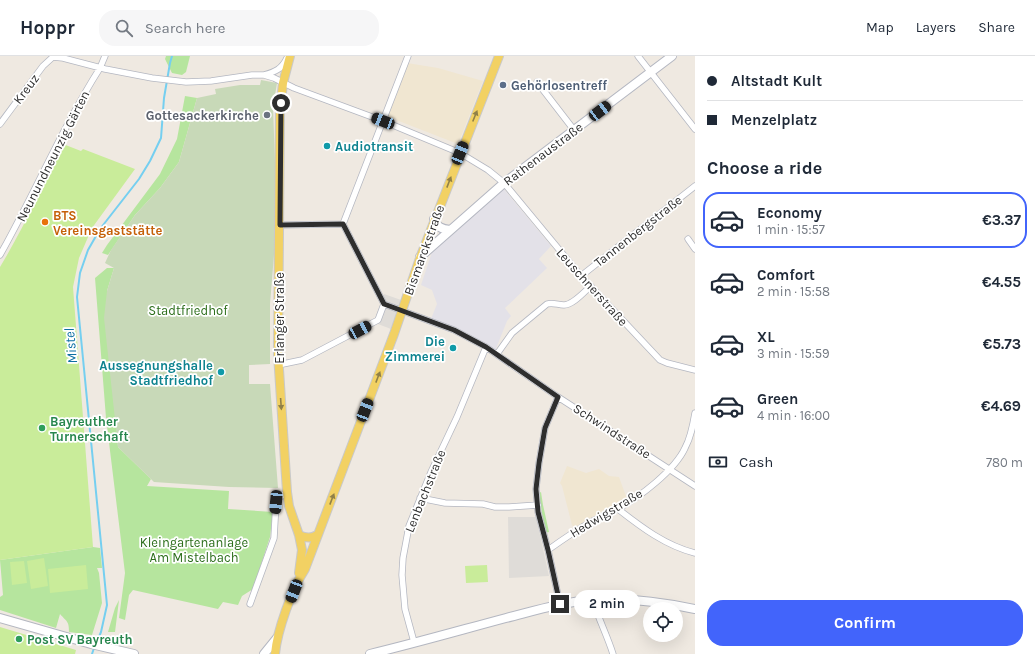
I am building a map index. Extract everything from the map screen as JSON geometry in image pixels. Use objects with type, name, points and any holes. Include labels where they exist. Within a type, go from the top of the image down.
[{"type":"main road","name":"Erlanger Straße","points":[[289,56],[283,83],[280,112],[278,365],[287,492],[289,506],[299,535],[302,554],[299,578]]},
{"type":"main road","name":"Bismarckstraße","points":[[299,578],[305,569],[423,255],[434,219],[499,56]]},
{"type":"main road","name":"Rathenaustraße","points":[[423,255],[504,183],[672,56]]},
{"type":"main road","points":[[434,219],[437,226],[450,230]]},
{"type":"main road","points":[[299,535],[307,538],[318,535]]},
{"type":"main road","points":[[275,654],[277,638],[299,578]]},
{"type":"main road","points":[[370,654],[560,604],[593,600],[648,601],[695,609]]},
{"type":"main road","points":[[0,618],[124,653],[134,654]]},
{"type":"main road","points":[[264,654],[277,638]]},
{"type":"street","name":"Neunundneunzig Gärten","points":[[0,255],[19,221],[62,134],[100,68],[105,56]]},
{"type":"street","name":"Erlanger Straße","points":[[264,75],[274,72],[280,68],[289,56]]},
{"type":"street","points":[[278,365],[302,360],[378,320],[384,304],[343,224],[408,56]]},
{"type":"street","points":[[638,56],[695,129]]},
{"type":"street","points":[[54,57],[100,68],[155,78],[183,81],[211,81],[252,75],[264,75]]},
{"type":"street","name":"Kreuz","points":[[0,124],[43,66],[54,57]]},
{"type":"street","name":"Leuschnerstraße","points":[[264,75],[383,121],[460,153],[488,170],[504,183],[581,276],[660,360],[666,363],[695,370]]},
{"type":"street","points":[[537,82],[574,130]]},
{"type":"street","name":"Tannenbergstraße","points":[[581,276],[695,186]]},
{"type":"street","points":[[280,225],[343,224]]},
{"type":"street","points":[[688,239],[695,249]]},
{"type":"street","points":[[497,354],[512,333],[547,304],[570,304],[591,286]]},
{"type":"street","name":"Schwindstraße","points":[[384,304],[454,330],[486,347],[558,397],[695,486]]},
{"type":"street","name":"Lenbachstraße","points":[[414,642],[405,609],[403,564],[409,526],[420,498],[458,417],[486,347]]},
{"type":"street","points":[[558,397],[545,428],[536,489],[538,512],[560,604]]},
{"type":"street","name":"Hedwigstraße","points":[[548,550],[566,536],[618,509],[637,497],[670,469],[686,448],[692,430],[695,413]]},
{"type":"street","points":[[250,604],[274,538],[276,502],[287,492]]},
{"type":"street","points":[[420,498],[445,503],[483,504],[495,507],[538,505]]},
{"type":"street","points":[[618,509],[654,535],[676,546],[695,553]]},
{"type":"street","points":[[593,600],[596,613],[606,632],[613,654]]},
{"type":"shaded area","points":[[407,63],[438,68],[483,81],[458,144],[386,116]]},
{"type":"shaded area","points":[[503,188],[551,246],[539,259],[547,268],[505,308],[511,316],[507,321],[495,351],[431,319],[437,304],[432,290],[421,285],[433,249]]},
{"type":"shaded area","points":[[384,294],[401,300],[391,329],[378,324],[376,316]]},
{"type":"shaded area","points":[[567,466],[586,473],[599,469],[609,476],[619,477],[627,499],[575,528],[572,525],[560,483]]},
{"type":"shaded area","points":[[508,517],[536,517],[549,576],[509,578]]},
{"type":"green space","points":[[166,56],[190,56],[186,72],[182,75],[172,73],[165,59]]},
{"type":"green space","name":"Stadtfriedhof","points":[[261,80],[277,83],[273,107],[277,218],[270,304],[270,364],[249,365],[249,384],[270,384],[278,488],[229,487],[154,482],[118,447],[104,318],[107,291],[114,268],[105,263],[111,250],[135,215],[160,188],[179,162],[197,98],[216,94],[215,89],[240,85],[260,85]]},
{"type":"green space","points":[[185,96],[197,98],[179,162],[160,188],[135,215],[108,255],[102,253],[160,174],[177,139]]},
{"type":"green space","name":"Bayreuther Turnerschaft","points":[[63,144],[81,151],[83,149],[135,169],[92,228],[79,258],[73,287],[93,547],[0,560],[0,267],[41,191]]},
{"type":"green space","name":"Kleingartenanlage Am Mistelbach","points":[[107,268],[114,268],[107,291],[118,447],[151,479],[147,486],[229,491],[228,509],[273,512],[270,537],[253,589],[242,596],[238,605],[223,602],[218,609],[133,590],[129,595],[125,620],[119,618],[125,573],[106,418],[95,278]]},
{"type":"green space","points":[[541,492],[549,532],[545,533],[539,493]]},
{"type":"green space","points":[[93,547],[100,548],[102,568],[97,568],[99,573],[102,603],[92,635],[69,632],[69,626],[66,620],[60,614],[56,628],[0,610],[0,597],[3,595],[0,560]]},
{"type":"green space","points":[[44,558],[48,586],[31,589],[27,561]]},
{"type":"green space","points":[[24,561],[27,583],[12,585],[10,562]]},
{"type":"green space","points":[[86,565],[88,589],[50,593],[48,569]]},
{"type":"green space","points":[[487,565],[488,582],[466,583],[465,566]]},
{"type":"green space","points":[[119,600],[115,632],[108,632],[115,608]]},
{"type":"green space","name":"Post SV Bayreuth","points":[[0,627],[76,650],[75,654],[0,654]]},
{"type":"waterway","name":"Mistel","points":[[96,644],[101,632],[107,605],[77,297],[80,273],[88,250],[100,229],[139,179],[161,138],[164,98],[172,56]]},
{"type":"waterway","name":"Mistel","points":[[92,654],[94,648]]},
{"type":"place","name":"Gehörlosentreff","points":[[503,85]]},
{"type":"place","name":"Gottesackerkirche","points":[[267,115]]},
{"type":"place","name":"Audiotransit","points":[[327,146]]},
{"type":"place","name":"BTS Vereinsgaststätte","points":[[45,222]]},
{"type":"place","name":"Die Zimmerei","points":[[453,348]]},
{"type":"place","name":"Aussegnungshalle Stadtfriedhof","points":[[221,372]]},
{"type":"place","name":"Bayreuther Turnerschaft","points":[[42,428]]},
{"type":"place","name":"Post SV Bayreuth","points":[[19,639]]},
{"type":"route","points":[[281,103],[280,225],[343,224],[384,304],[454,330],[486,347],[558,397],[545,428],[536,489],[538,512],[560,604]]}]
